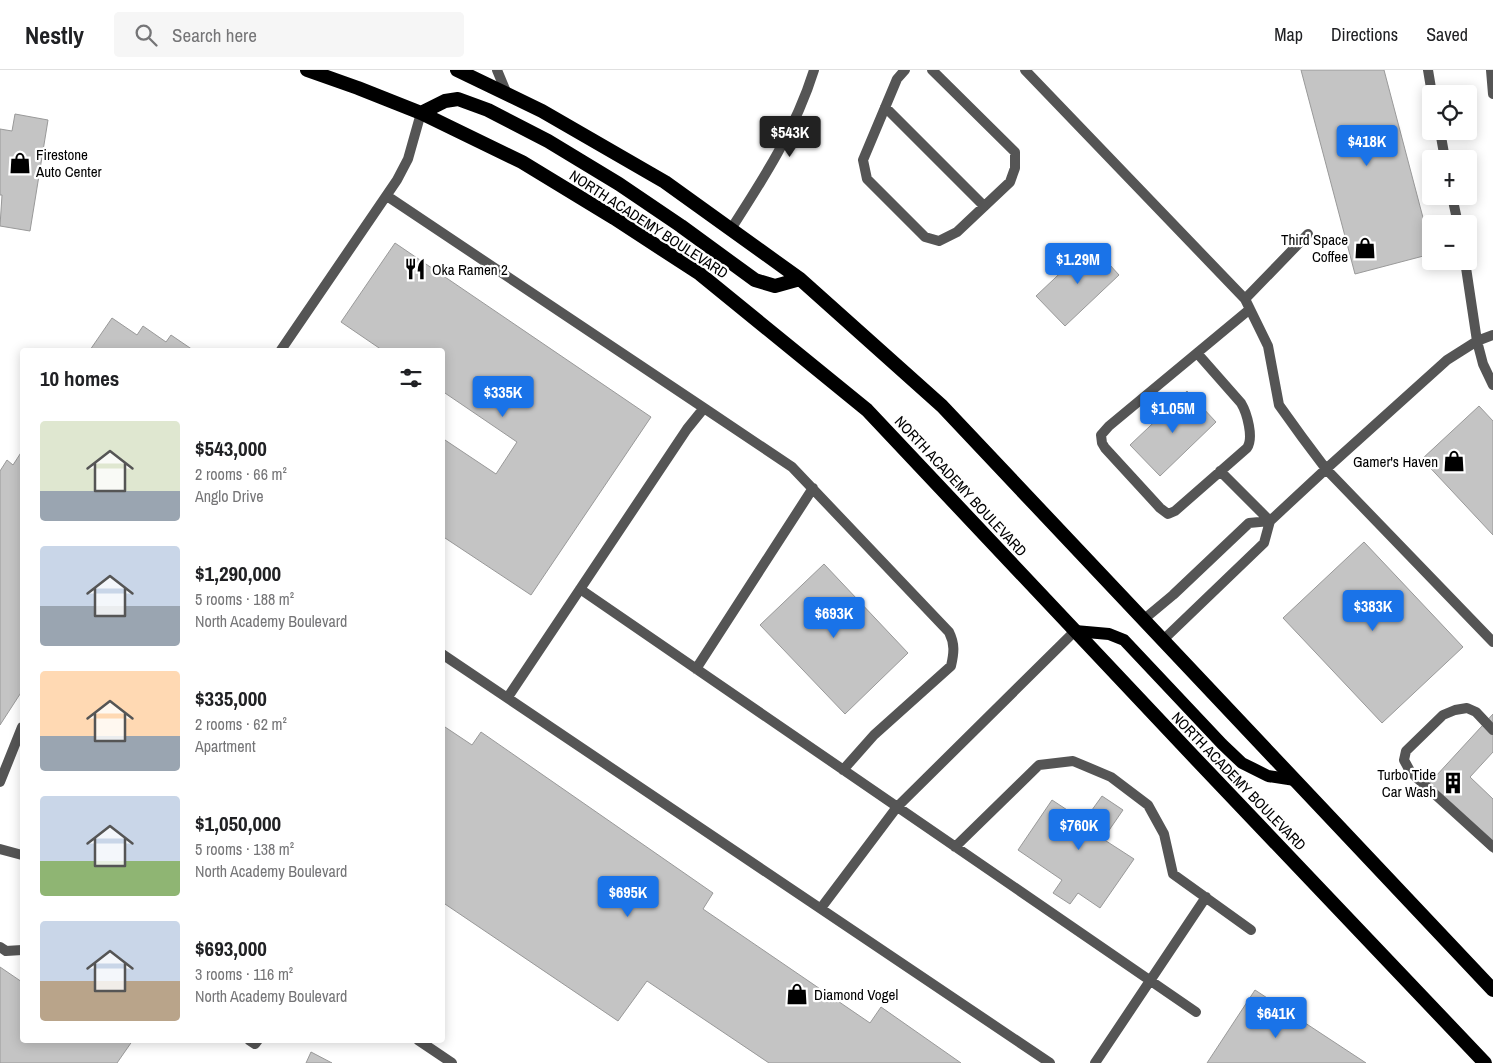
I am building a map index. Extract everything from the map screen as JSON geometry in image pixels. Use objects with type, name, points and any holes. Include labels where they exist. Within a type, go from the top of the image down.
[{"type":"highway","name":"NORTH ACADEMY BOULEVARD","points":[[307,70],[358,88],[421,114],[522,162],[614,218],[700,274],[867,410],[1485,1063]]},
{"type":"highway","points":[[457,70],[542,111],[665,182],[800,279],[942,406],[1493,990]]},
{"type":"highway","points":[[421,114],[445,102],[458,99],[488,110],[548,141],[619,184],[755,280],[775,286],[800,279]]},
{"type":"main road","points":[[1075,631],[1109,634],[1124,640],[1215,738],[1242,763],[1268,776],[1295,780]]},
{"type":"street","points":[[497,70],[507,94]]},
{"type":"street","points":[[731,229],[790,133],[809,88],[814,70]]},
{"type":"street","points":[[905,70],[897,79],[863,160],[867,179],[924,237],[939,241],[957,232],[1010,182],[1015,168],[1015,152],[932,70]]},
{"type":"street","points":[[940,78],[949,70]]},
{"type":"street","points":[[1025,70],[1245,298],[1268,346],[1279,406],[1326,469],[1493,642]]},
{"type":"street","points":[[1428,70],[1430,85]]},
{"type":"street","points":[[1491,70],[1493,94]]},
{"type":"street","points":[[885,107],[984,206]]},
{"type":"street","points":[[282,348],[397,180],[408,159],[421,114]]},
{"type":"street","points":[[387,196],[792,466],[949,632],[954,641],[951,666],[874,735],[842,770]]},
{"type":"street","points":[[1245,298],[1308,234]]},
{"type":"street","points":[[1467,270],[1477,341],[1493,385]]},
{"type":"street","points":[[1197,352],[1241,403],[1250,439],[1248,447],[1176,511],[1168,514],[1160,508],[1105,448],[1101,435],[1109,426],[1197,352],[1250,310]]},
{"type":"street","points":[[1163,640],[1264,543],[1270,521],[1326,469],[1448,360],[1477,341],[1493,335]]},
{"type":"street","points":[[508,697],[687,429],[704,408]]},
{"type":"street","points":[[1220,471],[1270,521]]},
{"type":"street","points":[[696,669],[813,488]]},
{"type":"street","points":[[1143,620],[1173,595],[1249,523],[1270,521]]},
{"type":"street","points":[[580,590],[1196,1012]]},
{"type":"street","points":[[821,908],[897,807],[1075,631]]},
{"type":"street","points":[[445,656],[1050,1063]]},
{"type":"street","points":[[1493,730],[1476,712],[1467,708],[1455,710],[1443,715],[1406,751],[1404,760],[1410,771],[1417,778],[1493,847]]},
{"type":"street","points":[[0,782],[20,732]]},
{"type":"street","points":[[955,847],[1039,765],[1073,761],[1110,777],[1148,805],[1164,834],[1173,874],[1251,930]]},
{"type":"street","points":[[0,849],[20,854]]},
{"type":"street","points":[[1095,1063],[1206,898]]},
{"type":"street","points":[[0,947],[6,951],[20,950]]},
{"type":"street","points":[[422,1043],[452,1063]]},
{"type":"building","points":[[1301,70],[1384,70],[1422,215],[1422,256],[1355,274]]},
{"type":"building","name":"Firestone Auto Center","points":[[15,114],[48,120],[30,231],[0,226],[2,195],[0,195],[0,129],[12,131]]},
{"type":"building","points":[[395,243],[651,417],[531,595],[445,538],[445,440],[496,474],[517,442],[445,393],[445,348],[379,348],[341,322]]},
{"type":"building","points":[[1091,244],[1119,275],[1065,326],[1036,296]]},
{"type":"building","points":[[112,318],[137,335],[143,326],[166,342],[171,335],[190,348],[91,348]]},
{"type":"building","points":[[1187,391],[1216,422],[1160,476],[1130,445]]},
{"type":"building","points":[[1479,406],[1493,421],[1493,535],[1422,459]]},
{"type":"building","points":[[20,454],[20,694],[0,725],[0,471],[7,460],[13,465]]},
{"type":"building","points":[[1364,542],[1463,647],[1382,723],[1283,618]]},
{"type":"building","points":[[824,564],[908,653],[845,714],[760,625]]},
{"type":"building","name":"Turbo Tide Car Wash","points":[[1493,714],[1493,752],[1470,777],[1493,799],[1493,853],[1424,789]]},
{"type":"building","points":[[445,727],[472,745],[481,732],[713,893],[703,909],[870,1023],[881,1007],[961,1063],[769,1063],[647,981],[618,1021],[445,904]]},
{"type":"building","points":[[1102,796],[1123,810],[1103,839],[1134,859],[1100,908],[1078,893],[1070,904],[1053,893],[1062,880],[1018,850],[1052,800],[1084,821]]},
{"type":"building","points":[[0,967],[20,981],[20,1043],[131,1043],[117,1063],[0,1063]]},
{"type":"building","points":[[1255,990],[1366,1063],[1207,1063]]},
{"type":"building","points":[[311,1052],[332,1063],[306,1063]]},
{"type":"place","name":"Firestone Auto Center","points":[[20,163]]},
{"type":"place","name":"Third Space Coffee","points":[[1365,248]]},
{"type":"place","name":"Oka Ramen 2","points":[[415,269]]},
{"type":"place","name":"Gamer's Haven","points":[[1454,461]]},
{"type":"place","name":"Turbo Tide Car Wash","points":[[1453,783]]},
{"type":"place","name":"Diamond Vogel","points":[[797,994]]}]
